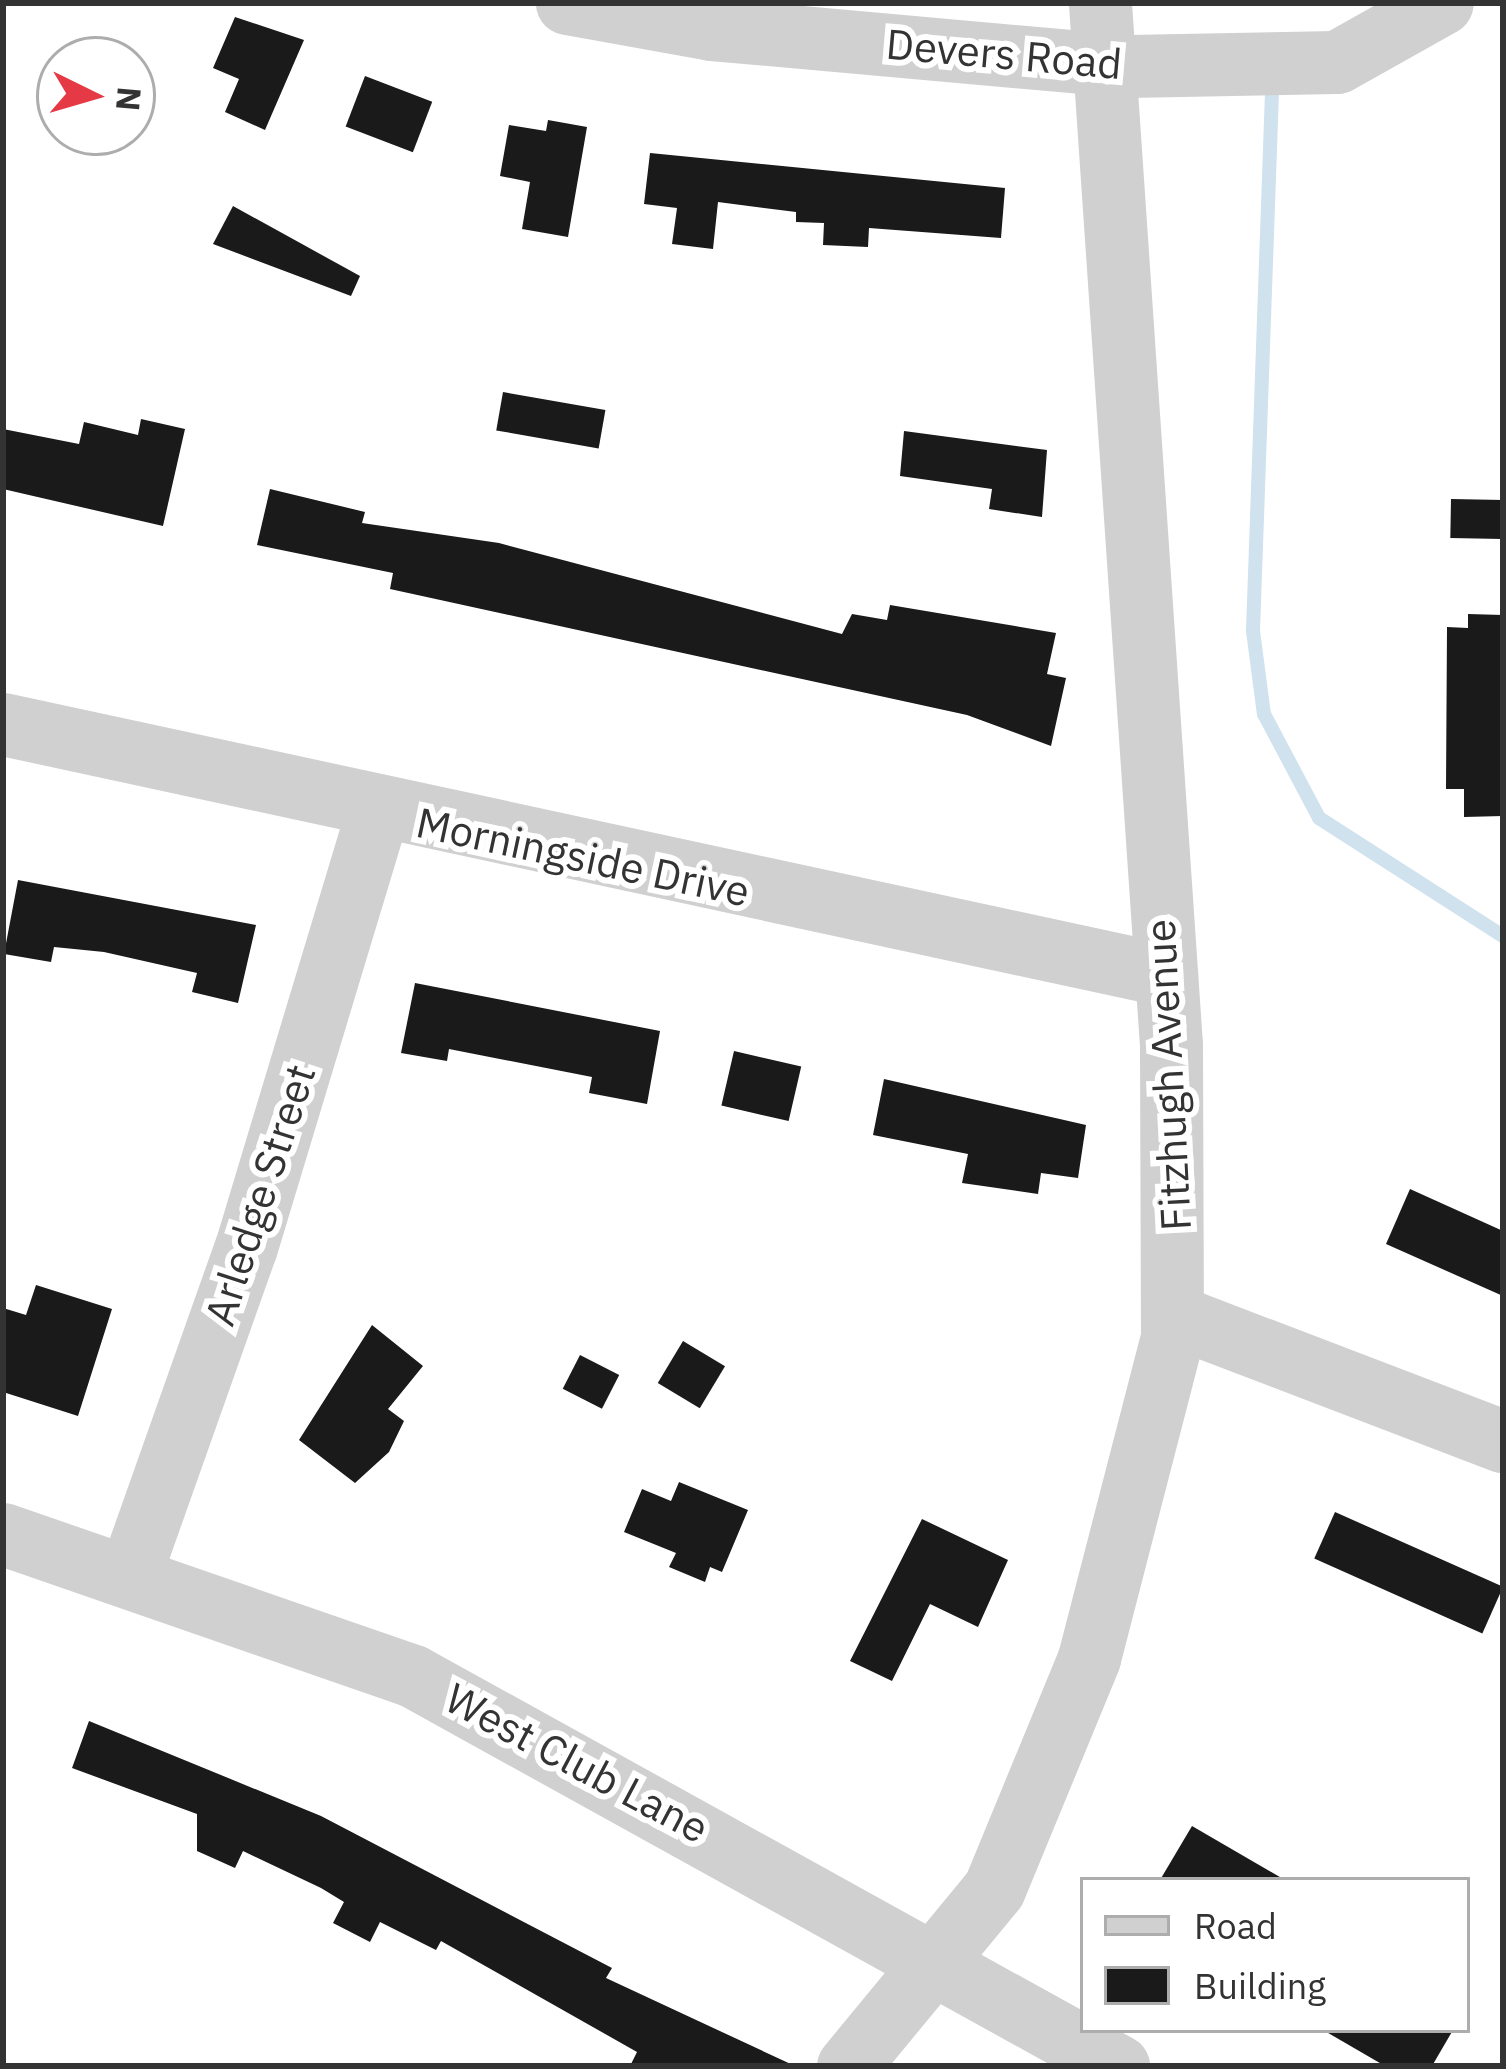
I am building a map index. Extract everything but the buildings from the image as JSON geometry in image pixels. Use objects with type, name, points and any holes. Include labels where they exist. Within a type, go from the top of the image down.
[{"type":"street","name":"Devers Road","points":[[567,3],[712,29],[1101,32],[1337,62],[1425,4],[1442,3]]},
{"type":"street","name":"Fitzhugh Avenue","points":[[848,2066],[940,1965],[994,1889],[1089,1658],[1175,1316],[1166,975],[1101,32]]},
{"type":"street","name":"Morningside Drive","points":[[3,724],[377,813],[1166,975]]},
{"type":"street","name":"Arledge Street","points":[[130,1574],[246,1247],[377,813]]},
{"type":"street","points":[[1175,1316],[1503,1441]]},
{"type":"street","name":"West Club Lane","points":[[3,1534],[130,1574],[413,1676],[1118,2066]]},
{"type":"waterway","points":[[1272,92],[1253,631],[1264,714],[1319,818],[1503,936]]}]
